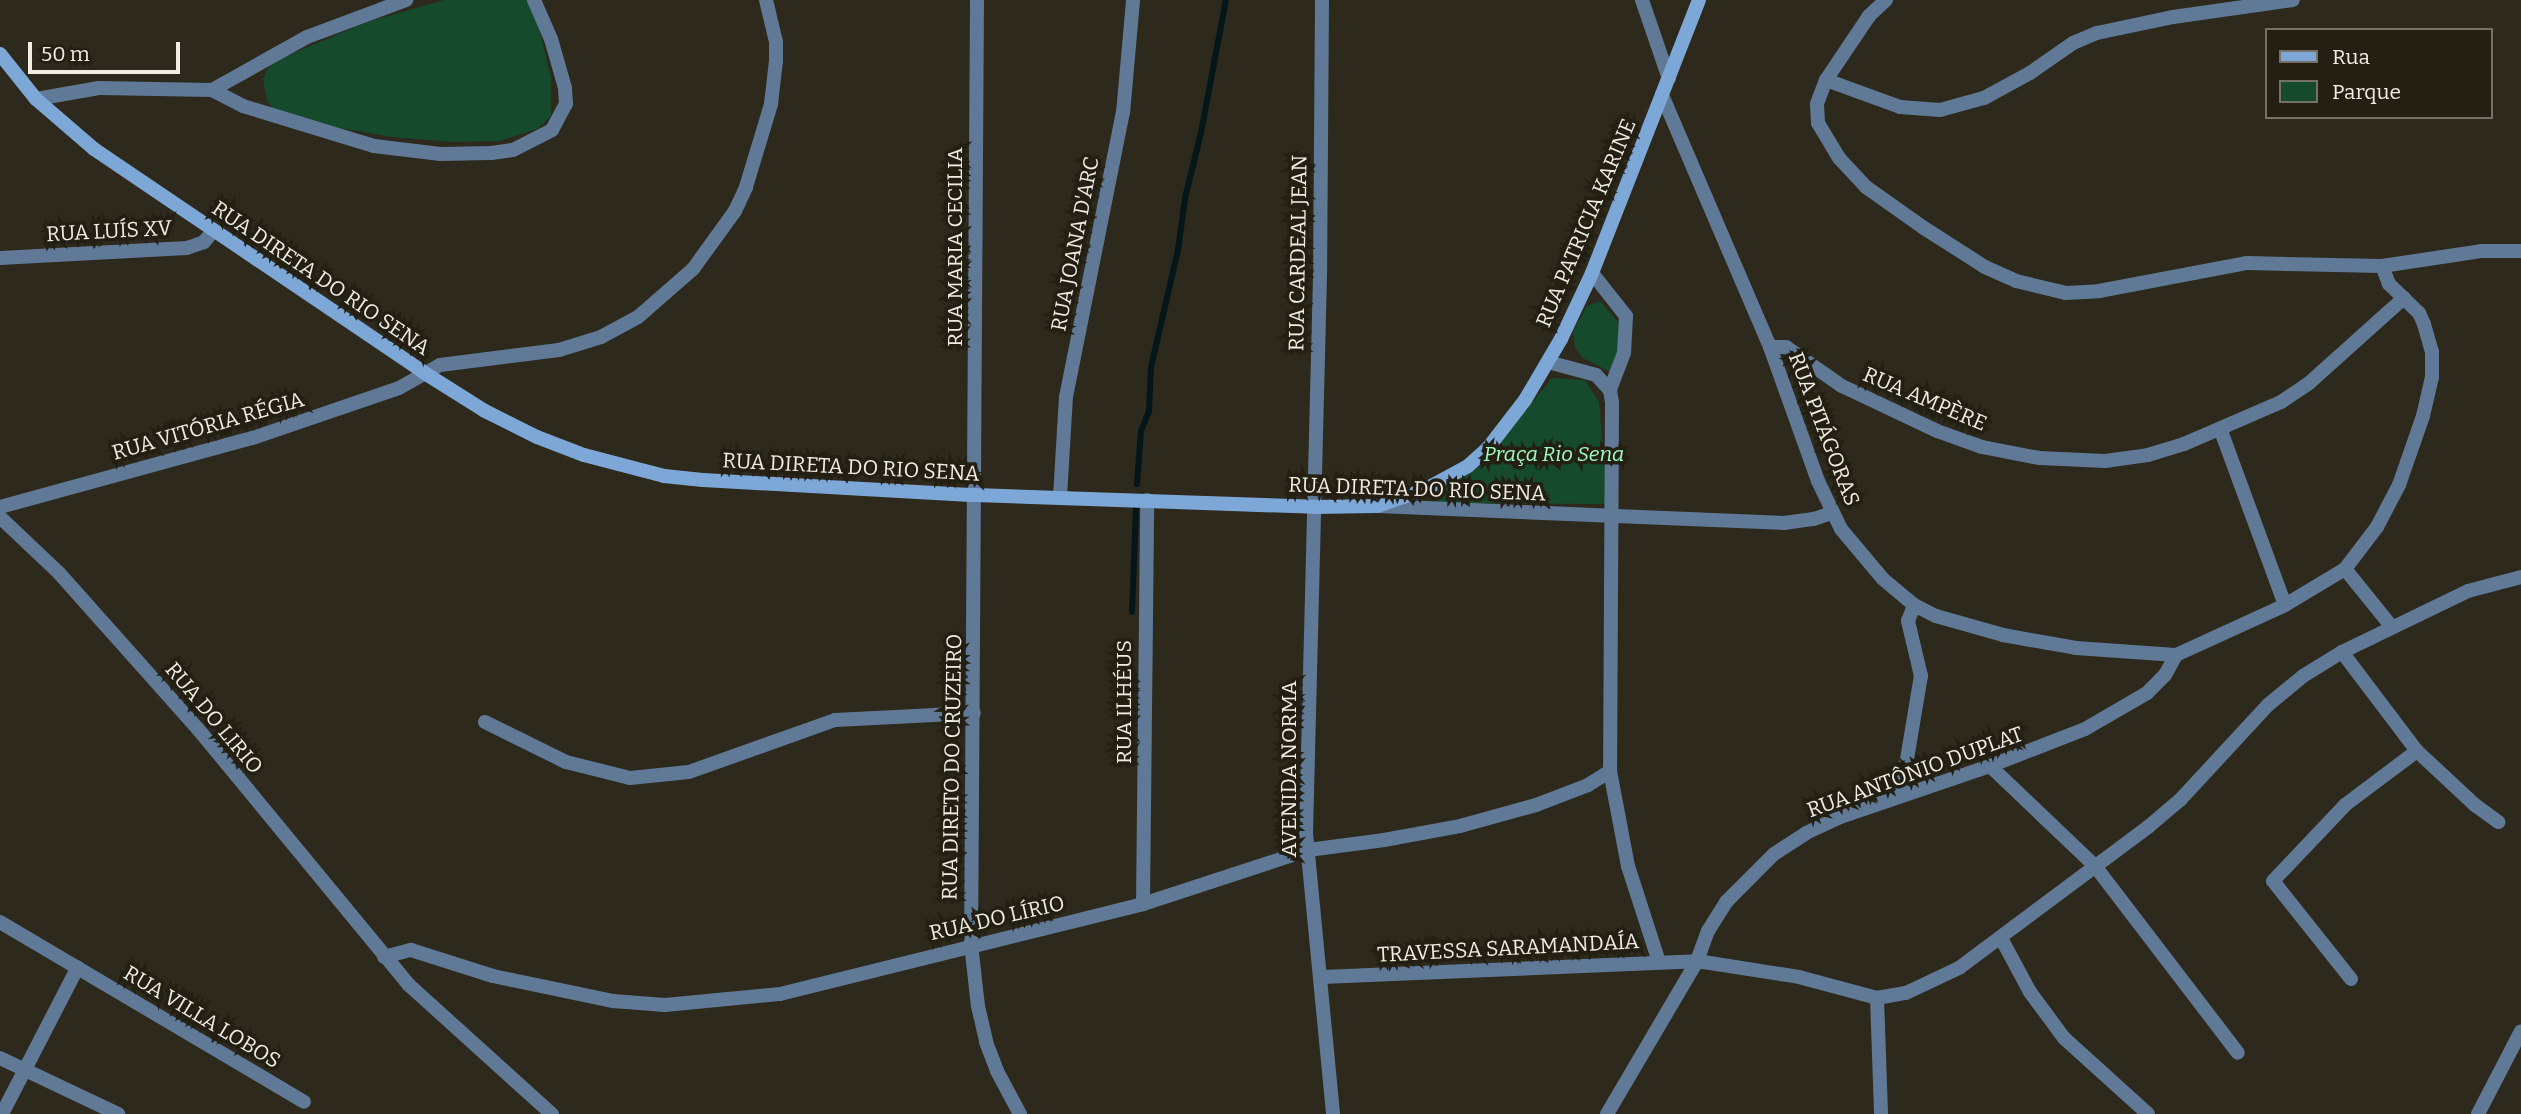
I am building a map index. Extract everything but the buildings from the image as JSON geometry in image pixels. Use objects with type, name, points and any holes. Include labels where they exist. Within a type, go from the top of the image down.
[{"type":"main road","name":"RUA PATRICIA KARINE","points":[[1377,506],[1424,489],[1468,466],[1501,432],[1548,362],[1592,273],[1699,0]]},
{"type":"main road","name":"RUA DIRETA DO RIO SENA","points":[[0,54],[36,99],[83,141],[423,372],[485,411],[537,437],[622,467],[703,480],[975,495],[1315,507],[1377,506]]},
{"type":"street","points":[[212,90],[307,37],[406,0]]},
{"type":"street","points":[[36,99],[99,88],[212,90],[243,106],[374,145],[441,153],[491,153],[513,149],[552,130],[566,104],[565,88],[551,39],[534,0]]},
{"type":"street","name":"RUA VITÓRIA RÉGIA","points":[[0,507],[253,438],[399,388],[423,372],[450,363],[521,357],[559,349],[601,337],[638,317],[693,269],[735,211],[771,104],[776,42],[766,0]]},
{"type":"street","name":"RUA MARIA CECILIA","points":[[975,495],[977,0]]},
{"type":"street","name":"RUA JOANA D'ARC","points":[[1060,497],[1066,397],[1123,113],[1133,0]]},
{"type":"street","name":"RUA CARDEAL JEAN","points":[[1315,507],[1322,0]]},
{"type":"street","points":[[1642,0],[1670,79]]},
{"type":"street","points":[[1886,0],[1869,16],[1826,80],[1817,104],[1818,123],[1851,172],[1866,187],[1985,267],[2017,281],[2066,293],[2099,291],[2247,263],[2382,266],[2481,251],[2521,251]]},
{"type":"street","points":[[1826,80],[1900,107],[1940,110],[1984,98],[2030,73],[2073,43],[2097,33],[2173,17],[2294,0]]},
{"type":"street","name":"RUA PITÁGORAS","points":[[1662,95],[1770,347],[1831,513],[1864,559],[1914,605],[1936,616],[2003,635],[2076,648],[2176,655],[2285,605],[2345,569],[2377,527],[2399,485],[2420,428],[2432,377],[2432,352],[2419,313],[2389,284],[2382,266]]},
{"type":"street","name":"RUA LUÍS XV","points":[[0,258],[187,248],[204,242],[213,231]]},
{"type":"street","points":[[1592,273],[1626,316],[1624,353],[1610,390],[1613,517],[1610,771],[1623,848],[1659,962]]},
{"type":"street","name":"RUA AMPÈRE","points":[[1770,347],[1786,347],[1842,386],[1937,431],[1982,447],[2039,458],[2105,461],[2148,455],[2221,431],[2281,402],[2308,384],[2404,298]]},
{"type":"street","points":[[1548,362],[1596,375],[1610,390]]},
{"type":"street","points":[[2221,431],[2285,605]]},
{"type":"street","name":"RUA DIRETO DO CRUZEIRO","points":[[975,495],[971,944],[978,1006],[986,1042],[1020,1114]]},
{"type":"street","name":"RUA ILHÉUS","points":[[1143,904],[1147,500]]},
{"type":"street","name":"RUA DIRETA DO RIO SENA","points":[[1377,506],[1784,523],[1814,519],[1831,513]]},
{"type":"street","name":"AVENIDA NORMA","points":[[1315,507],[1308,850],[1333,1114]]},
{"type":"street","name":"RUA DO LIRIO","points":[[0,517],[59,573],[198,729],[409,985],[552,1114]]},
{"type":"street","points":[[2345,569],[2392,627]]},
{"type":"street","points":[[1881,1114],[1877,998],[1906,993],[1934,982],[2001,938],[2180,800],[2268,705],[2303,676],[2342,652],[2468,591],[2521,577]]},
{"type":"street","points":[[1901,794],[1921,676],[1908,621],[1914,605]]},
{"type":"street","points":[[2342,652],[2417,751],[2474,805],[2498,822]]},
{"type":"street","name":"RUA ANTÔNIO DUPLAT","points":[[1607,1114],[1697,961],[1708,931],[1726,902],[1774,854],[1828,822],[1901,794],[2052,744],[2125,706],[2157,684],[2176,655]]},
{"type":"street","points":[[485,722],[566,761],[604,773],[640,777],[689,772],[835,720],[974,713]]},
{"type":"street","points":[[2351,979],[2273,881],[2345,805],[2417,751]]},
{"type":"street","points":[[1990,766],[2095,866],[2238,1053]]},
{"type":"street","name":"RUA DO LÍRIO","points":[[384,957],[411,950],[493,976],[582,996],[664,1005],[780,994],[971,944],[1143,904],[1308,850],[1460,826],[1536,805],[1588,785],[1610,771]]},
{"type":"street","name":"RUA VILLA LOBOS","points":[[0,922],[304,1102]]},
{"type":"street","points":[[2001,938],[2030,992],[2064,1038],[2148,1114]]},
{"type":"street","name":"TRAVESSA SARAMANDAÍA","points":[[1322,977],[1697,961],[1788,975],[1877,998]]},
{"type":"street","points":[[2,1114],[78,967]]},
{"type":"street","points":[[2478,1114],[2521,1031]]},
{"type":"street","points":[[0,1058],[118,1114]]},
{"type":"green space","points":[[444,0],[526,0],[538,24],[551,77],[551,116],[537,129],[499,141],[454,142],[392,137],[329,126],[273,110],[267,100],[263,79],[268,68],[282,58],[367,22]]},
{"type":"green space","points":[[1600,301],[1618,322],[1619,344],[1612,373],[1583,358],[1575,348],[1573,331],[1587,306]]},
{"type":"green space","name":"Praça Rio Sena","points":[[1552,378],[1585,380],[1599,402],[1608,504],[1436,503],[1438,491],[1481,466]]},
{"type":"waterway","points":[[1137,484],[1141,431],[1149,411],[1151,367],[1178,250],[1185,198],[1201,133],[1226,0]]},
{"type":"waterway","points":[[1132,612],[1136,507]]}]
